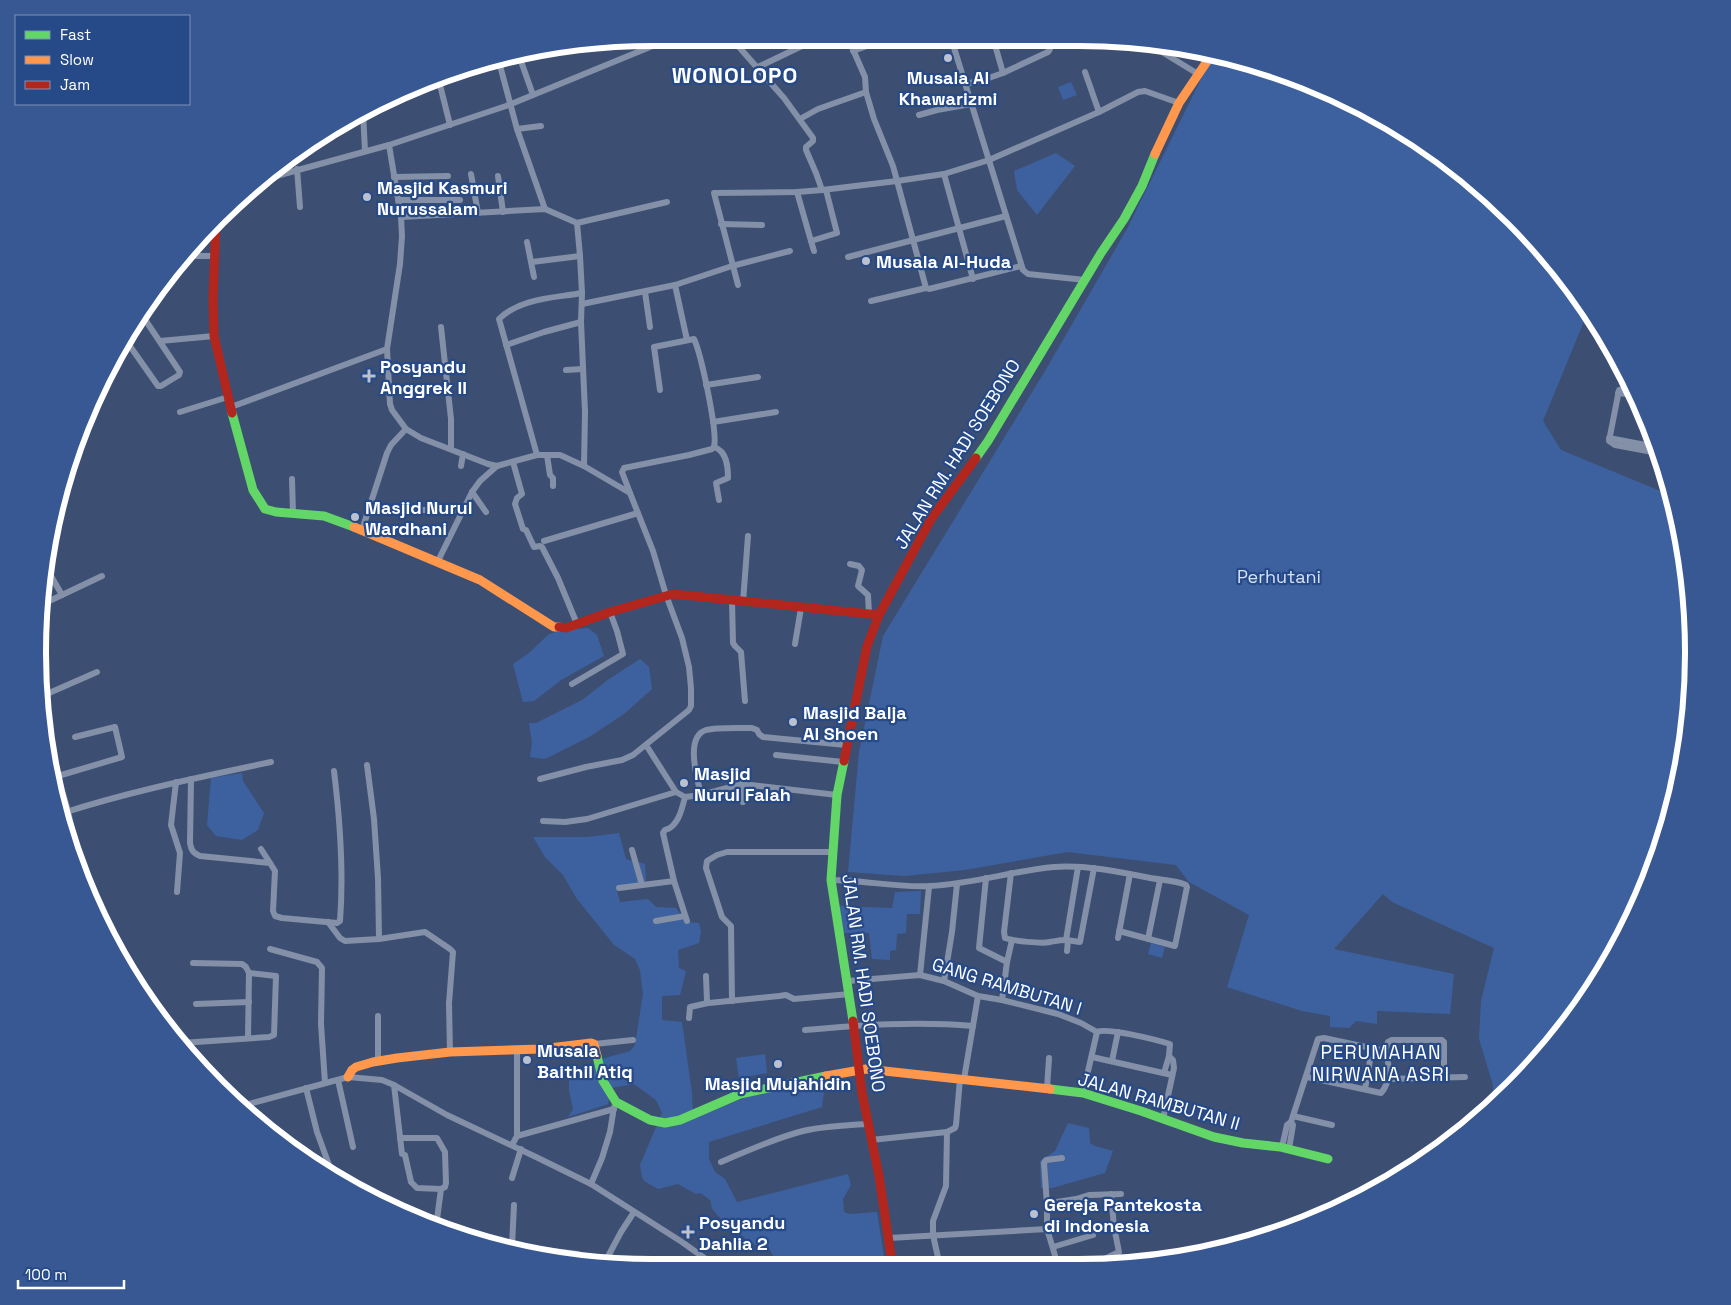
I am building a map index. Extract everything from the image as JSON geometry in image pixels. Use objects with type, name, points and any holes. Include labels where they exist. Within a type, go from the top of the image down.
[{"type":"street","points":[[283,172],[297,170],[389,145],[511,104],[652,46]]},
{"type":"street","points":[[738,46],[800,119],[814,140],[806,147],[806,150],[824,190],[837,233],[811,241]]},
{"type":"street","points":[[758,67],[802,46]]},
{"type":"street","points":[[851,46],[865,77],[866,92],[874,120],[888,150],[926,288]]},
{"type":"street","points":[[853,51],[867,46]]},
{"type":"street","points":[[954,46],[1021,266],[1028,274],[1085,280]]},
{"type":"street","points":[[995,46],[1003,72]]},
{"type":"street","points":[[966,84],[986,79],[1048,52],[1049,46]]},
{"type":"street","points":[[1161,52],[1198,74]]},
{"type":"street","name":"JALAN RM. HADI SOEBONO","points":[[892,1259],[879,1176],[868,1124],[855,1026],[831,880],[837,795],[860,675],[879,615],[931,519],[988,440],[1124,219],[1142,186],[1179,103],[1207,60]]},
{"type":"street","points":[[522,64],[533,95]]},
{"type":"street","points":[[500,66],[517,129],[545,209]]},
{"type":"street","points":[[1085,72],[1099,112]]},
{"type":"street","points":[[440,85],[450,124]]},
{"type":"street","points":[[738,285],[714,193],[824,190],[944,174],[989,160],[1099,112],[1141,91],[1179,103]]},
{"type":"street","points":[[800,119],[818,109],[866,92]]},
{"type":"street","points":[[919,115],[971,104]]},
{"type":"street","points":[[363,120],[365,151]]},
{"type":"street","points":[[517,129],[541,126]]},
{"type":"street","points":[[389,145],[402,217],[400,264],[387,349],[390,404],[392,410],[406,429],[425,441],[498,466]]},
{"type":"street","points":[[297,170],[300,207]]},
{"type":"street","points":[[470,174],[478,213]]},
{"type":"street","points":[[944,174],[973,279]]},
{"type":"street","points":[[394,177],[448,176]]},
{"type":"street","points":[[498,176],[503,212]]},
{"type":"street","points":[[797,192],[814,251]]},
{"type":"street","points":[[398,200],[460,200]]},
{"type":"street","points":[[402,217],[545,209],[577,223],[667,202]]},
{"type":"street","points":[[848,257],[1006,216]]},
{"type":"street","points":[[577,223],[582,294],[581,322],[585,412],[584,466]]},
{"type":"street","points":[[721,224],[762,225]]},
{"type":"street","points":[[215,234],[213,256],[214,336],[253,490],[257,499],[268,510],[324,516],[362,530],[480,580],[554,626],[566,628],[666,595],[684,595],[879,615]]},
{"type":"street","points":[[527,242],[534,277]]},
{"type":"street","points":[[582,304],[675,285],[732,266],[790,251]]},
{"type":"street","points":[[194,256],[213,256]]},
{"type":"street","points":[[532,262],[580,256]]},
{"type":"street","points":[[871,301],[973,279],[1021,266]]},
{"type":"street","points":[[675,285],[687,340]]},
{"type":"street","points":[[645,292],[650,327]]},
{"type":"street","points":[[537,456],[498,320],[500,317],[524,304],[582,294]]},
{"type":"street","points":[[129,345],[158,386],[180,373],[145,320]]},
{"type":"street","points":[[506,345],[581,322]]},
{"type":"street","points":[[441,327],[451,419],[451,449]]},
{"type":"street","points":[[160,341],[214,336]]},
{"type":"street","points":[[660,390],[654,349],[656,346],[692,339],[695,341],[713,422],[714,447]]},
{"type":"street","points":[[231,407],[387,349]]},
{"type":"street","points":[[566,370],[583,369]]},
{"type":"street","points":[[706,385],[758,377]]},
{"type":"street","points":[[1624,389],[1620,389],[1618,393],[1609,442],[1615,445],[1651,452]]},
{"type":"street","points":[[1618,393],[1627,394]]},
{"type":"street","points":[[180,412],[228,397]]},
{"type":"street","points":[[713,422],[776,412]]},
{"type":"street","points":[[362,530],[387,452],[406,429]]},
{"type":"street","points":[[1609,438],[1648,446]]},
{"type":"street","points":[[540,779],[622,760],[634,755],[682,716],[691,706],[689,667],[682,638],[644,526],[622,472],[624,468],[690,455],[714,447]]},
{"type":"street","points":[[714,447],[723,453],[728,469],[728,478],[716,483],[719,500]]},
{"type":"street","points":[[461,466],[463,454]]},
{"type":"street","points":[[547,454],[553,486]]},
{"type":"street","points":[[437,563],[472,492],[480,481],[498,466],[547,454],[560,455],[584,466],[630,494]]},
{"type":"street","points":[[513,462],[522,494],[517,498],[516,504],[523,529],[526,530],[534,547],[542,547],[558,578],[577,624]]},
{"type":"street","points":[[292,479],[292,513]]},
{"type":"street","points":[[472,492],[486,512]]},
{"type":"street","points":[[403,510],[464,510]]},
{"type":"street","points":[[544,541],[638,513]]},
{"type":"street","points":[[743,602],[748,536]]},
{"type":"street","points":[[850,564],[859,566],[862,570],[858,586],[868,595],[869,614]]},
{"type":"street","points":[[51,576],[62,595]]},
{"type":"street","points":[[49,601],[102,576]]},
{"type":"street","points":[[732,601],[733,643],[741,652],[744,701]]},
{"type":"street","points":[[795,644],[801,608]]},
{"type":"street","points":[[572,684],[623,654],[618,631],[610,612]]},
{"type":"street","points":[[48,694],[97,672]]},
{"type":"street","points":[[59,776],[122,757],[115,727],[75,737]]},
{"type":"street","points":[[701,795],[694,767],[694,757],[699,737],[703,731],[752,728],[757,730],[763,737],[846,745]]},
{"type":"street","points":[[646,745],[676,792],[685,797],[701,795],[742,784],[837,795]]},
{"type":"street","points":[[776,755],[843,762]]},
{"type":"street","points":[[68,811],[176,782],[271,762]]},
{"type":"street","points":[[367,765],[374,819],[378,878],[379,939]]},
{"type":"street","points":[[261,849],[275,871],[273,910],[275,916],[340,922],[342,890],[340,834],[334,771]]},
{"type":"street","points":[[191,779],[190,848],[200,856],[270,863]]},
{"type":"street","points":[[176,782],[171,824],[180,853],[177,892]]},
{"type":"street","points":[[742,784],[743,802]]},
{"type":"street","points":[[543,820],[565,822],[587,819],[676,792]]},
{"type":"street","points":[[656,921],[686,918],[674,881],[664,833],[665,830],[674,826],[685,797]]},
{"type":"street","points":[[632,850],[642,885]]},
{"type":"street","points":[[732,1001],[730,926],[722,917],[706,868],[708,861],[717,854],[727,852],[832,852]]},
{"type":"street","points":[[831,880],[852,880],[908,887],[929,886],[957,884],[1055,867],[1078,867],[1094,868],[1130,874],[1184,884],[1187,887],[1175,946],[1119,934],[1130,874]]},
{"type":"street","points":[[1067,951],[1078,867]]},
{"type":"street","points":[[1012,873],[1005,938],[1012,940],[1050,942],[1067,940],[1080,942],[1094,868]]},
{"type":"street","points":[[986,878],[980,948],[1007,962]]},
{"type":"street","points":[[1148,939],[1160,880]]},
{"type":"street","points":[[619,888],[674,881]]},
{"type":"street","points":[[944,981],[957,884]]},
{"type":"street","points":[[920,975],[929,886]]},
{"type":"street","points":[[328,922],[340,938],[345,941],[426,933],[452,951],[449,1003],[450,1052]]},
{"type":"street","points":[[1002,1000],[1012,940]]},
{"type":"street","points":[[270,949],[317,962],[322,968],[321,1024],[325,1083]]},
{"type":"street","points":[[193,963],[242,964],[246,967],[249,973],[248,1038]]},
{"type":"street","points":[[189,1042],[274,1035],[277,977],[275,974],[249,973]]},
{"type":"street","name":"GANG RAMBUTAN I","points":[[848,981],[920,975],[944,981],[978,996],[1058,1014],[1097,1032]]},
{"type":"street","points":[[706,976],[707,1002]]},
{"type":"street","points":[[689,1018],[690,1007],[707,1002],[784,995],[794,999],[850,994]]},
{"type":"street","points":[[871,1140],[952,1131],[956,1125],[962,1079],[978,996]]},
{"type":"street","points":[[196,1004],[248,1002]]},
{"type":"street","points":[[378,1016],[378,1061]]},
{"type":"street","points":[[805,1030],[855,1026],[943,1024],[973,1026]]},
{"type":"street","points":[[1083,1093],[1097,1032],[1102,1030],[1170,1044],[1164,1073]]},
{"type":"street","points":[[1112,1061],[1118,1032]]},
{"type":"street","points":[[1285,1148],[1293,1126],[1292,1119],[1318,1039],[1324,1038],[1385,1051]]},
{"type":"street","points":[[348,1077],[353,1068],[378,1061],[450,1052],[517,1050],[633,1040]]},
{"type":"street","points":[[1306,1077],[1381,1092],[1388,1079],[1388,1058],[1385,1051],[1387,1044],[1392,1040],[1442,1040],[1444,1042],[1444,1077]]},
{"type":"street","points":[[590,1184],[602,1158],[610,1132],[615,1105],[604,1081],[594,1044]]},
{"type":"street","points":[[1364,1089],[1372,1049]]},
{"type":"street","points":[[512,1145],[517,1136],[517,1050]]},
{"type":"street","points":[[1163,1119],[1174,1063],[1169,1056]]},
{"type":"street","points":[[1092,1057],[1172,1075]]},
{"type":"street","points":[[1047,1089],[1049,1058]]},
{"type":"street","name":"JALAN RAMBUTAN II","points":[[615,1105],[650,1120],[668,1123],[740,1094],[860,1069],[1083,1093],[1225,1140],[1285,1148],[1328,1159]]},
{"type":"street","points":[[249,1104],[348,1077],[379,1080],[394,1085],[447,1115],[521,1149],[590,1184],[706,1259]]},
{"type":"street","points":[[1388,1079],[1464,1077]]},
{"type":"street","points":[[338,1080],[353,1147]]},
{"type":"street","points":[[394,1085],[400,1138],[402,1154],[405,1156],[408,1174],[413,1185],[417,1188],[441,1189],[445,1187],[445,1152],[437,1138],[400,1138]]},
{"type":"street","points":[[306,1088],[317,1132],[328,1165]]},
{"type":"street","points":[[517,1136],[615,1105]]},
{"type":"street","points":[[1292,1119],[1332,1124]]},
{"type":"street","points":[[721,1162],[803,1131],[832,1126],[868,1124]]},
{"type":"street","points":[[938,1259],[933,1235],[934,1216],[946,1186],[947,1132]]},
{"type":"street","points":[[512,1178],[521,1149]]},
{"type":"street","points":[[1056,1259],[1047,1229],[1044,1163],[1046,1160],[1062,1158]]},
{"type":"street","points":[[437,1219],[441,1189]]},
{"type":"street","points":[[1107,1258],[1119,1252],[1114,1228],[1111,1194]]},
{"type":"street","points":[[1047,1205],[1053,1202],[1089,1195],[1121,1194]]},
{"type":"street","points":[[512,1242],[514,1205]]},
{"type":"street","points":[[608,1257],[634,1212]]},
{"type":"street","points":[[889,1238],[1047,1229]]},
{"type":"street","points":[[1052,1247],[1093,1235]]},
{"type":"street","points":[[563,1252],[579,1254]]},
{"type":"green space","name":"Perhutani","points":[[1211,61],[1273,78],[1311,92],[1382,127],[1448,172],[1507,224],[1559,283],[1585,319],[1543,421],[1561,450],[1663,492],[1664,496],[1680,573],[1685,652],[1680,732],[1664,809],[1639,885],[1604,956],[1559,1022],[1534,1052],[1493,1094],[1493,1085],[1479,1039],[1481,1001],[1494,948],[1392,902],[1383,894],[1334,949],[1454,974],[1450,1014],[1377,1011],[1377,1024],[1356,1021],[1349,1028],[1330,1027],[1330,1016],[1302,1011],[1227,987],[1249,915],[1189,882],[1176,865],[1067,852],[965,870],[904,876],[848,872],[859,752],[883,636],[1045,371],[1127,229]]},
{"type":"green space","points":[[1071,82],[1077,95],[1063,100],[1058,87]]},
{"type":"green space","points":[[1056,153],[1075,166],[1037,215],[1017,190],[1014,171]]},
{"type":"green space","points":[[588,628],[597,635],[604,656],[561,680],[534,701],[523,702],[513,664],[529,653],[549,634],[563,630]]},
{"type":"green space","points":[[640,659],[649,667],[652,689],[624,714],[589,737],[545,759],[530,757],[532,743],[529,723],[536,723],[582,700],[609,679]]},
{"type":"green space","points":[[242,773],[243,781],[264,813],[258,830],[242,840],[216,836],[207,825],[211,778]]},
{"type":"green space","points":[[619,833],[626,859],[645,864],[646,883],[616,887],[620,902],[648,899],[656,907],[676,908],[686,922],[699,923],[701,932],[699,943],[678,950],[679,968],[686,971],[680,995],[662,996],[662,1020],[682,1022],[692,1093],[693,1118],[749,1096],[795,1086],[825,1084],[822,1107],[709,1142],[709,1159],[715,1172],[725,1179],[737,1202],[848,1174],[851,1185],[843,1199],[844,1212],[849,1214],[877,1212],[884,1259],[775,1259],[768,1247],[757,1246],[725,1222],[714,1212],[711,1201],[701,1193],[696,1194],[678,1184],[658,1189],[644,1181],[640,1165],[662,1113],[656,1100],[634,1084],[611,1088],[608,1104],[568,1117],[573,1109],[569,1090],[569,1075],[605,1058],[630,1051],[635,1045],[643,994],[640,970],[635,959],[614,945],[577,899],[563,875],[545,857],[533,837],[587,837]]},
{"type":"green space","points":[[921,891],[920,914],[907,914],[906,933],[897,934],[896,950],[890,951],[890,960],[872,959],[869,933],[843,933],[838,906],[892,908],[895,892]]},
{"type":"green space","points":[[1151,943],[1165,947],[1162,958],[1148,954]]},
{"type":"green space","points":[[765,1054],[767,1073],[739,1078],[736,1058]]},
{"type":"green space","points":[[1068,1123],[1089,1128],[1090,1143],[1113,1151],[1105,1173],[1052,1188],[1041,1188],[1040,1161],[1055,1151]]},
{"type":"traffic: fast","points":[[976,458],[1101,253],[1124,219],[1142,186],[1155,154]]},
{"type":"traffic: fast","points":[[232,413],[253,490],[265,509],[276,512],[324,516],[354,527]]},
{"type":"traffic: fast","points":[[844,761],[837,795],[831,880],[853,1021]]},
{"type":"traffic: fast","points":[[597,1056],[603,1081],[616,1102],[650,1120],[665,1123],[680,1120],[740,1094],[826,1076]]},
{"type":"traffic: fast","points":[[1050,1089],[1083,1093],[1214,1137],[1243,1143],[1280,1147],[1328,1159]]},
{"type":"traffic: slow","points":[[1155,154],[1179,103],[1208,61]]},
{"type":"traffic: slow","points":[[354,527],[480,580],[554,627],[559,627]]},
{"type":"traffic: slow","points":[[348,1077],[356,1067],[373,1062],[450,1052],[541,1049],[591,1043],[594,1044],[597,1056]]},
{"type":"traffic: slow","points":[[826,1076],[866,1069],[1050,1089]]},
{"type":"traffic: jam","points":[[215,233],[213,298],[214,336],[232,413]]},
{"type":"traffic: jam","points":[[844,761],[867,646],[879,615],[931,519],[976,458]]},
{"type":"traffic: jam","points":[[559,627],[566,628],[610,612],[673,594],[879,615]]},
{"type":"traffic: jam","points":[[853,1021],[862,1093],[879,1176],[892,1259]]},
{"type":"place","name":"Musala Al Khawarizmi","points":[[948,58]]},
{"type":"place","name":"Masjid Kasmuri Nurussalam","points":[[367,197]]},
{"type":"place","name":"Musala Al-Huda","points":[[866,261]]},
{"type":"place","name":"Posyandu Anggrek II","points":[[369,376]]},
{"type":"place","name":"Masjid Nurul Wardhani","points":[[355,517]]},
{"type":"place","name":"Masjid Balja Al Shoen","points":[[793,722]]},
{"type":"place","name":"Masjid Nurul Falah","points":[[684,783]]},
{"type":"place","name":"Musala Baithil Atiq","points":[[527,1060]]},
{"type":"place","name":"Masjid Mujahidin","points":[[778,1064]]},
{"type":"place","name":"Gereja Pantekosta di Indonesia","points":[[1034,1214]]},
{"type":"place","name":"Posyandu Dahlia 2","points":[[688,1232]]},
{"type":"district","name":"WONOLOPO","points":[[735,75]]},
{"type":"district","name":"PERUMAHAN NIRWANA ASRI","points":[[1381,1063]]}]
